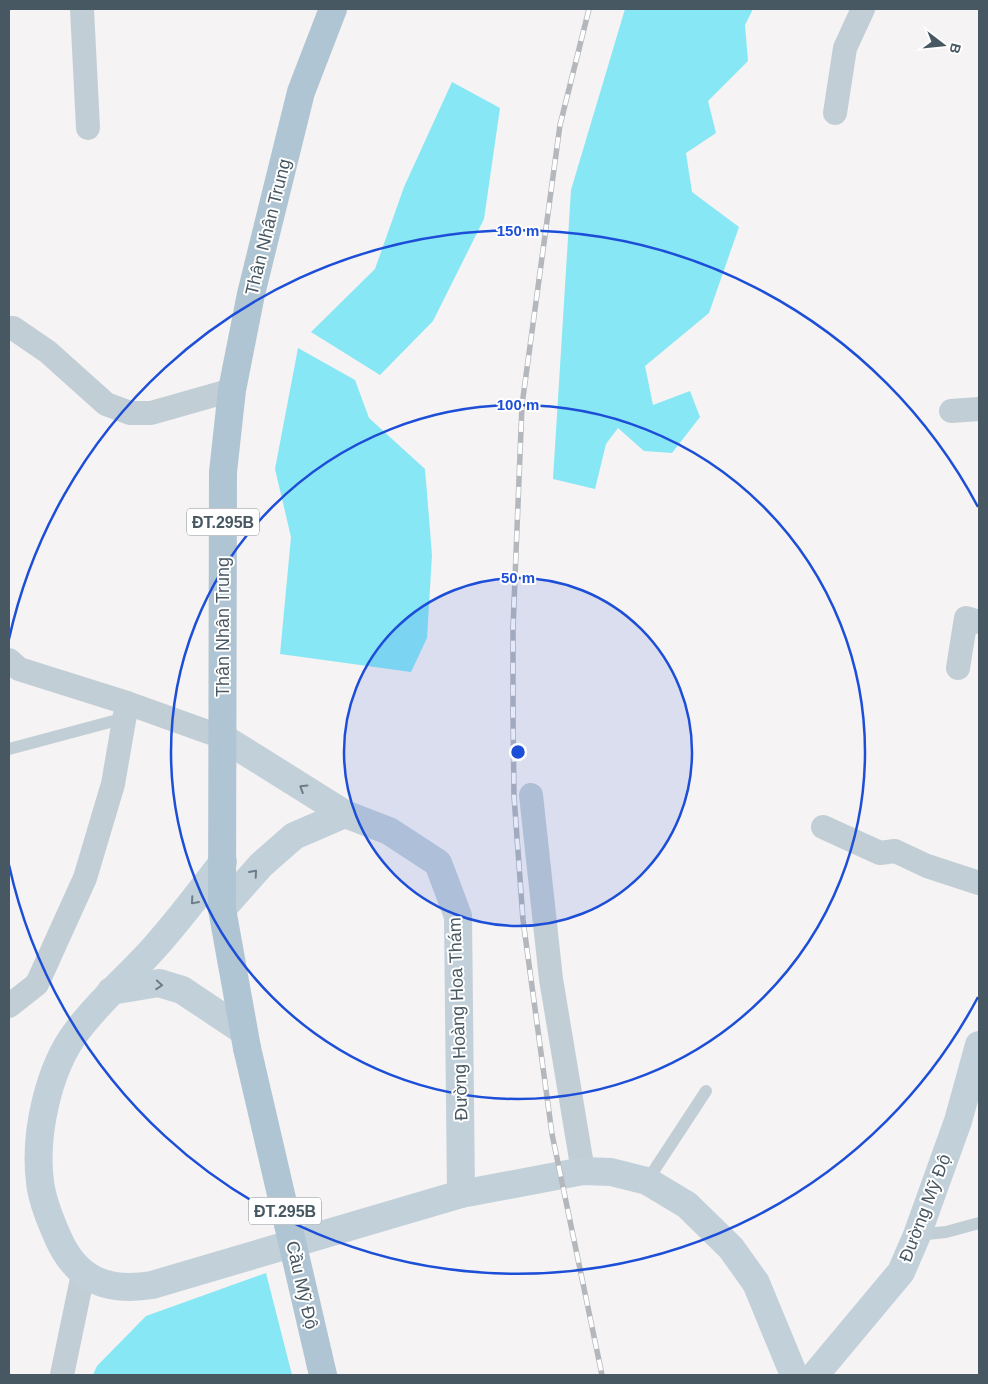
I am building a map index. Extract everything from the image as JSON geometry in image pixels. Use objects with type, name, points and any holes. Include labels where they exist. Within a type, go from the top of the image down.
[{"type":"main road","name":"Thân Nhân Trung","points":[[244,1039],[222,909],[223,472],[232,390],[251,294],[301,92],[333,9]]},
{"type":"main road","name":"Cầu Mỹ Độ","points":[[244,1039],[323,1375]]},
{"type":"street","points":[[82,9],[88,128]]},
{"type":"street","points":[[835,113],[844,48],[864,9]]},
{"type":"street","points":[[9,328],[13,328],[48,352],[106,404],[130,413],[151,413],[232,390]]},
{"type":"street","points":[[951,411],[979,409]]},
{"type":"street","points":[[958,668],[966,618],[979,622]]},
{"type":"street","points":[[9,660],[19,669],[126,711],[222,737]]},
{"type":"street","points":[[9,1006],[37,984],[85,878],[113,784],[126,711]]},
{"type":"street","name":"Đường Hoàng Hoa Thám","points":[[222,737],[344,814],[389,831],[438,863],[458,916],[462,1194]]},
{"type":"street","points":[[531,795],[551,979],[583,1171]]},
{"type":"street","points":[[222,909],[261,865],[294,836],[344,814]]},
{"type":"street","points":[[822,828],[880,853],[895,850],[927,866],[979,883]]},
{"type":"street","points":[[223,862],[198,896],[154,949],[111,991],[76,1032],[51,1079],[40,1134],[40,1183],[52,1223],[64,1252],[84,1274],[102,1284],[120,1288],[152,1285],[462,1194],[583,1171],[611,1172],[647,1181],[687,1205],[731,1248],[756,1283],[794,1375]]},
{"type":"street","points":[[111,991],[159,983],[182,990],[244,1039]]},
{"type":"street","name":"Đường Mỹ Độ","points":[[815,1375],[901,1272],[917,1235],[958,1121],[979,1045]]},
{"type":"street","points":[[62,1375],[84,1274]]},
{"type":"lane","points":[[9,750],[126,711]]},
{"type":"lane","points":[[647,1181],[706,1091]]},
{"type":"lane","points":[[917,1235],[946,1232],[979,1223]]},
{"type":"water","points":[[625,9],[753,9],[745,25],[748,61],[708,101],[716,133],[686,153],[692,192],[739,227],[709,313],[645,366],[653,405],[690,391],[700,417],[672,453],[644,451],[618,428],[606,444],[595,489],[553,479],[571,190]]},
{"type":"water","points":[[452,82],[500,108],[484,219],[433,321],[380,375],[311,332],[375,269],[404,187]]},
{"type":"water","points":[[298,348],[355,380],[369,418],[425,469],[432,555],[427,638],[411,672],[280,654],[291,537],[275,469]]},
{"type":"water","points":[[266,1273],[292,1375],[93,1375],[97,1366],[146,1316]]},
{"type":"railway","points":[[589,9],[560,125],[522,405],[513,628],[513,717],[514,796],[523,920],[552,1134],[602,1375]]}]
